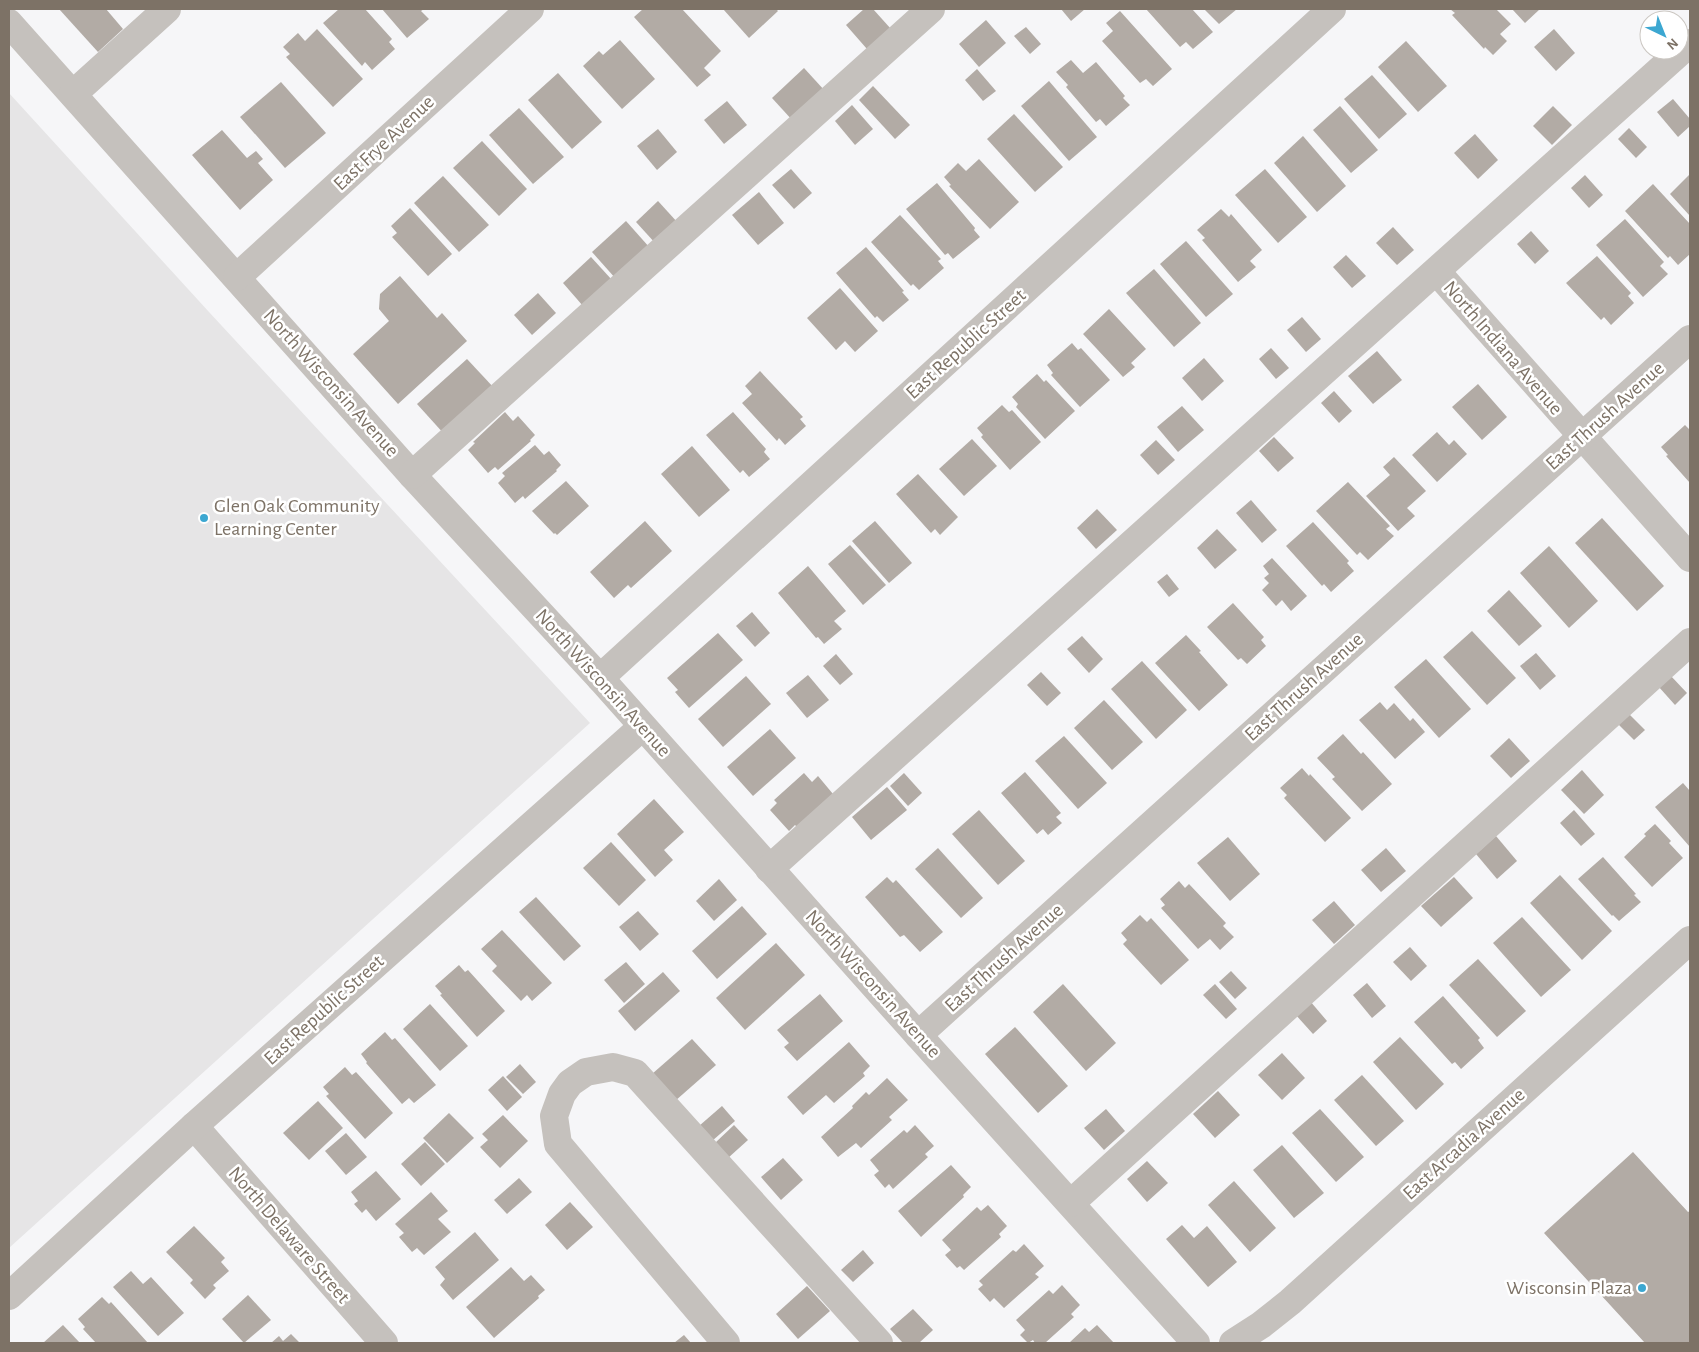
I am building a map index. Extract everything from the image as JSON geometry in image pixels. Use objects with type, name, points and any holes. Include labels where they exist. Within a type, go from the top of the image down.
[{"type":"street","points":[[73,94],[167,9]]},
{"type":"street","name":"East Frye Avenue","points":[[237,277],[530,9]]},
{"type":"street","points":[[412,475],[931,9]]},
{"type":"street","name":"East Republic Street","points":[[600,678],[1332,9]]},
{"type":"street","name":"North Wisconsin Avenue","points":[[9,23],[412,475],[600,678],[918,1036],[1196,1343]]},
{"type":"street","points":[[769,869],[1690,43]]},
{"type":"street","name":"North Indiana Avenue","points":[[1436,272],[1690,558]]},
{"type":"street","name":"East Thrush Avenue","points":[[918,1036],[1690,339]]},
{"type":"street","points":[[1071,1203],[1690,642]]},
{"type":"street","name":"East Republic Street","points":[[9,1296],[194,1126],[642,727]]},
{"type":"street","name":"East Arcadia Avenue","points":[[1233,1343],[1261,1325],[1290,1302],[1690,940]]},
{"type":"street","points":[[726,1343],[558,1144],[554,1116],[562,1094],[570,1083],[586,1072],[613,1067],[635,1073],[880,1343]]},
{"type":"street","name":"North Delaware Street","points":[[194,1126],[384,1343]]},
{"type":"shaded area","name":"Glen Oak Community Learning Center","points":[[9,93],[590,723],[9,1248]]},
{"type":"building","points":[[59,9],[106,9],[123,29],[98,52]]},
{"type":"building","points":[[339,9],[365,9],[392,39],[389,42],[395,49],[372,70],[365,62],[362,66],[323,23]]},
{"type":"building","points":[[382,9],[424,9],[421,11],[429,19],[407,38]]},
{"type":"building","points":[[643,9],[682,9],[721,51],[704,68],[711,75],[697,87],[634,17]]},
{"type":"building","points":[[723,9],[776,9],[778,11],[749,38]]},
{"type":"building","points":[[864,9],[873,9],[891,29],[867,49],[846,25]]},
{"type":"building","points":[[1061,9],[1085,9],[1071,21]]},
{"type":"building","points":[[1146,9],[1192,9],[1213,32],[1193,49],[1186,42],[1180,47]]},
{"type":"building","points":[[1204,9],[1237,9],[1219,24]]},
{"type":"building","points":[[1450,9],[1496,9],[1511,24],[1500,34],[1507,41],[1493,55],[1485,47],[1484,49],[1452,15],[1455,13]]},
{"type":"building","points":[[1512,9],[1540,9],[1525,23]]},
{"type":"building","points":[[1120,11],[1172,69],[1153,86],[1146,79],[1140,83],[1102,41],[1113,31],[1106,23]]},
{"type":"building","points":[[986,20],[1006,43],[979,67],[959,44]]},
{"type":"building","points":[[1026,27],[1041,44],[1030,54],[1014,36]]},
{"type":"building","points":[[317,29],[363,79],[333,107],[286,57],[290,54],[283,47],[298,33],[305,41]]},
{"type":"building","points":[[1554,29],[1575,53],[1556,71],[1534,47]]},
{"type":"building","points":[[620,40],[655,79],[622,109],[583,66],[599,51],[603,55]]},
{"type":"building","points":[[1406,41],[1447,86],[1418,112],[1378,67]]},
{"type":"building","points":[[1071,60],[1083,73],[1096,62],[1125,96],[1123,98],[1130,105],[1106,126],[1100,119],[1096,122],[1066,87],[1068,85],[1056,72]]},
{"type":"building","points":[[804,68],[825,91],[793,121],[772,98]]},
{"type":"building","points":[[977,69],[996,91],[983,101],[965,80]]},
{"type":"building","points":[[558,73],[602,122],[572,149],[528,100]]},
{"type":"building","points":[[1372,75],[1407,114],[1379,139],[1344,99]]},
{"type":"building","points":[[1049,81],[1097,137],[1069,161],[1021,106]]},
{"type":"building","points":[[281,82],[326,133],[285,168],[240,117]]},
{"type":"building","points":[[873,86],[910,125],[895,139],[859,100]]},
{"type":"building","points":[[1673,99],[1690,119],[1690,126],[1678,137],[1657,112]]},
{"type":"building","points":[[727,101],[747,125],[724,144],[704,120]]},
{"type":"building","points":[[852,105],[873,129],[855,145],[835,121]]},
{"type":"building","points":[[1340,106],[1378,150],[1351,173],[1313,130]]},
{"type":"building","points":[[1553,106],[1572,125],[1552,145],[1533,126]]},
{"type":"building","points":[[519,108],[564,157],[533,184],[489,135]]},
{"type":"building","points":[[1014,114],[1063,167],[1035,192],[987,139]]},
{"type":"building","points":[[1629,128],[1647,147],[1636,158],[1618,139]]},
{"type":"building","points":[[658,129],[677,152],[657,170],[637,146]]},
{"type":"building","points":[[222,130],[247,158],[256,151],[263,159],[258,163],[273,180],[240,210],[192,155]]},
{"type":"building","points":[[1475,134],[1498,160],[1478,179],[1454,153]]},
{"type":"building","points":[[1303,136],[1346,186],[1317,212],[1274,163]]},
{"type":"building","points":[[482,141],[527,189],[499,216],[453,168]]},
{"type":"building","points":[[979,159],[1019,202],[990,229],[949,186],[951,185],[944,177],[958,163],[966,171]]},
{"type":"building","points":[[791,169],[812,193],[794,209],[772,185]]},
{"type":"building","points":[[1265,169],[1307,217],[1278,243],[1235,195]]},
{"type":"building","points":[[1690,174],[1690,216],[1670,194]]},
{"type":"building","points":[[1585,175],[1603,195],[1589,208],[1571,188]]},
{"type":"building","points":[[443,176],[489,225],[459,252],[414,203]]},
{"type":"building","points":[[937,183],[975,228],[974,230],[980,237],[953,259],[948,253],[945,255],[906,209]]},
{"type":"building","points":[[1653,184],[1690,224],[1690,254],[1678,265],[1670,256],[1668,258],[1625,211]]},
{"type":"building","points":[[759,192],[784,223],[758,245],[732,215]]},
{"type":"building","points":[[658,201],[678,223],[656,244],[636,222]]},
{"type":"building","points":[[410,208],[452,254],[428,276],[392,237],[397,233],[391,226]]},
{"type":"building","points":[[1221,209],[1229,217],[1231,214],[1262,250],[1250,261],[1256,267],[1238,282],[1202,240],[1205,238],[1197,230]]},
{"type":"building","points":[[900,215],[941,259],[938,261],[944,268],[919,290],[913,284],[911,286],[871,242]]},
{"type":"building","points":[[1625,219],[1664,262],[1660,266],[1668,274],[1643,297],[1596,245]]},
{"type":"building","points":[[626,221],[650,248],[616,279],[592,252]]},
{"type":"building","points":[[1393,227],[1414,250],[1397,265],[1376,243]]},
{"type":"building","points":[[1531,231],[1549,251],[1535,264],[1517,244]]},
{"type":"building","points":[[1186,241],[1233,294],[1206,317],[1160,264]]},
{"type":"building","points":[[866,247],[904,291],[902,292],[909,300],[883,322],[877,316],[875,318],[836,273]]},
{"type":"building","points":[[1346,255],[1366,276],[1352,288],[1333,267]]},
{"type":"building","points":[[1597,256],[1631,293],[1628,296],[1634,303],[1611,325],[1604,317],[1601,320],[1566,283]]},
{"type":"building","points":[[591,257],[612,280],[583,306],[563,283]]},
{"type":"building","points":[[1154,269],[1201,323],[1174,347],[1126,293]]},
{"type":"building","points":[[400,276],[437,318],[442,313],[467,341],[398,404],[353,354],[389,321],[379,309],[380,294]]},
{"type":"building","points":[[840,288],[878,331],[855,352],[845,341],[836,350],[807,318]]},
{"type":"building","points":[[538,293],[556,313],[532,335],[514,315]]},
{"type":"building","points":[[1109,309],[1146,349],[1131,363],[1135,367],[1123,377],[1083,334]]},
{"type":"building","points":[[1302,317],[1321,339],[1306,352],[1287,330]]},
{"type":"building","points":[[1072,343],[1078,350],[1081,348],[1110,380],[1080,407],[1051,375],[1053,373],[1047,365]]},
{"type":"building","points":[[1271,348],[1289,368],[1276,379],[1259,359]]},
{"type":"building","points":[[1377,351],[1402,380],[1373,404],[1348,376]]},
{"type":"building","points":[[1204,358],[1224,381],[1202,401],[1182,378]]},
{"type":"building","points":[[467,359],[495,389],[445,435],[417,404]]},
{"type":"building","points":[[760,371],[803,417],[800,419],[806,426],[785,445],[779,438],[777,441],[742,403],[752,394],[745,386]]},
{"type":"building","points":[[1037,374],[1044,382],[1046,380],[1075,411],[1045,439],[1016,407],[1018,404],[1012,397]]},
{"type":"building","points":[[1478,384],[1507,417],[1482,440],[1452,407]]},
{"type":"building","points":[[1334,391],[1352,411],[1339,423],[1321,403]]},
{"type":"building","points":[[1002,405],[1009,412],[1012,410],[1041,442],[1010,470],[981,437],[983,435],[977,428]]},
{"type":"building","points":[[1182,406],[1204,430],[1178,452],[1157,427]]},
{"type":"building","points":[[505,412],[513,421],[518,416],[535,435],[531,441],[498,470],[495,467],[488,473],[468,450],[475,443],[473,442]]},
{"type":"building","points":[[733,412],[766,449],[764,452],[770,459],[749,477],[743,470],[740,473],[706,435]]},
{"type":"building","points":[[1685,425],[1690,430],[1690,483],[1666,456],[1668,455],[1661,447]]},
{"type":"building","points":[[1437,432],[1449,445],[1454,440],[1467,454],[1437,482],[1412,455]]},
{"type":"building","points":[[1274,437],[1294,458],[1278,472],[1259,451]]},
{"type":"building","points":[[972,439],[997,466],[964,496],[939,469]]},
{"type":"building","points":[[1156,440],[1175,460],[1158,475],[1140,455]]},
{"type":"building","points":[[535,445],[544,455],[549,451],[561,465],[557,471],[525,499],[523,496],[515,503],[498,483],[505,476],[502,473]]},
{"type":"building","points":[[692,446],[730,490],[699,517],[661,474]]},
{"type":"building","points":[[1394,457],[1426,491],[1407,508],[1415,516],[1398,531],[1366,496],[1390,475],[1383,467]]},
{"type":"building","points":[[918,474],[958,517],[940,535],[935,529],[931,533],[896,494]]},
{"type":"building","points":[[566,481],[589,506],[557,535],[532,511]]},
{"type":"building","points":[[1348,482],[1390,526],[1386,529],[1394,536],[1368,560],[1360,552],[1357,555],[1316,511]]},
{"type":"building","points":[[1251,500],[1277,530],[1262,543],[1236,513]]},
{"type":"building","points":[[1097,509],[1117,530],[1096,549],[1077,528]]},
{"type":"building","points":[[1602,518],[1664,586],[1637,611],[1575,543]]},
{"type":"building","points":[[645,521],[672,551],[631,588],[628,585],[614,598],[590,572]]},
{"type":"building","points":[[875,521],[912,563],[889,583],[852,541]]},
{"type":"building","points":[[1313,522],[1349,561],[1347,563],[1354,571],[1331,592],[1324,584],[1322,586],[1286,546]]},
{"type":"building","points":[[1217,529],[1237,550],[1215,569],[1197,548]]},
{"type":"building","points":[[850,545],[886,585],[863,605],[828,564]]},
{"type":"building","points":[[1549,546],[1598,601],[1569,628],[1520,573]]},
{"type":"building","points":[[1272,558],[1307,596],[1291,611],[1282,600],[1276,606],[1262,590],[1269,583],[1264,578],[1269,574],[1263,566]]},
{"type":"building","points":[[808,566],[846,611],[834,621],[842,629],[824,644],[818,637],[816,638],[778,593]]},
{"type":"building","points":[[1167,574],[1179,589],[1169,597],[1157,582]]},
{"type":"building","points":[[1509,590],[1542,626],[1519,646],[1487,611]]},
{"type":"building","points":[[1233,603],[1264,637],[1261,640],[1266,646],[1247,664],[1241,658],[1238,660],[1207,627]]},
{"type":"building","points":[[752,612],[770,633],[755,647],[736,626]]},
{"type":"building","points":[[1472,631],[1516,678],[1487,705],[1443,657]]},
{"type":"building","points":[[718,633],[743,660],[689,708],[675,692],[678,690],[667,678]]},
{"type":"building","points":[[1186,635],[1228,685],[1199,711],[1155,663]]},
{"type":"building","points":[[1082,636],[1103,659],[1089,673],[1067,649]]},
{"type":"building","points":[[1536,653],[1556,676],[1540,690],[1520,666]]},
{"type":"building","points":[[836,654],[853,674],[840,685],[823,666]]},
{"type":"building","points":[[1426,659],[1471,709],[1439,738],[1394,687]]},
{"type":"building","points":[[1142,661],[1187,710],[1156,739],[1111,689]]},
{"type":"building","points":[[1041,672],[1061,693],[1047,706],[1027,685]]},
{"type":"building","points":[[808,675],[829,700],[807,718],[786,693]]},
{"type":"building","points":[[1670,675],[1687,693],[1675,705],[1658,686]]},
{"type":"building","points":[[746,676],[771,704],[723,747],[698,719]]},
{"type":"building","points":[[1104,700],[1143,742],[1112,770],[1074,728]]},
{"type":"building","points":[[1380,702],[1387,710],[1394,703],[1410,721],[1413,718],[1425,732],[1395,759],[1359,720]]},
{"type":"building","points":[[1628,713],[1645,730],[1634,740],[1617,723]]},
{"type":"building","points":[[770,729],[796,758],[753,796],[727,767]]},
{"type":"building","points":[[1343,734],[1361,754],[1363,752],[1392,784],[1362,811],[1332,779],[1335,777],[1317,758]]},
{"type":"building","points":[[1064,736],[1107,783],[1078,809],[1035,761]]},
{"type":"building","points":[[1509,738],[1530,761],[1511,778],[1490,756]]},
{"type":"building","points":[[1302,768],[1309,776],[1310,774],[1351,818],[1325,842],[1284,798],[1287,795],[1280,788]]},
{"type":"building","points":[[1582,770],[1604,795],[1584,814],[1561,790]]},
{"type":"building","points":[[1025,772],[1061,813],[1056,817],[1062,823],[1048,835],[1043,829],[1037,834],[1001,793]]},
{"type":"building","points":[[804,773],[812,782],[818,776],[833,794],[797,827],[795,825],[789,831],[770,810],[777,803],[774,800]]},
{"type":"building","points":[[904,773],[922,793],[908,806],[890,786]]},
{"type":"building","points":[[1683,783],[1690,791],[1690,847],[1655,807]]},
{"type":"building","points":[[887,787],[907,810],[871,840],[852,817]]},
{"type":"building","points":[[654,799],[684,832],[664,850],[673,860],[655,877],[617,834]]},
{"type":"building","points":[[979,810],[1025,861],[998,885],[952,834]]},
{"type":"building","points":[[1574,810],[1595,834],[1581,846],[1560,823]]},
{"type":"building","points":[[1655,824],[1671,841],[1669,843],[1683,858],[1652,887],[1624,857],[1646,836],[1644,834]]},
{"type":"building","points":[[1496,836],[1517,861],[1497,879],[1476,854]]},
{"type":"building","points":[[1228,837],[1260,874],[1230,901],[1197,863]]},
{"type":"building","points":[[611,842],[646,880],[619,906],[583,868]]},
{"type":"building","points":[[938,848],[983,898],[961,918],[915,869]]},
{"type":"building","points":[[1386,848],[1406,871],[1381,892],[1361,870]]},
{"type":"building","points":[[1603,857],[1641,902],[1619,921],[1612,916],[1578,879]]},
{"type":"building","points":[[1560,875],[1612,931],[1582,960],[1530,903]]},
{"type":"building","points":[[887,877],[893,883],[896,880],[943,932],[920,952],[904,935],[900,937],[865,897]]},
{"type":"building","points":[[1454,877],[1473,898],[1441,927],[1421,906]]},
{"type":"building","points":[[719,879],[737,900],[714,921],[696,901]]},
{"type":"building","points":[[1179,881],[1185,888],[1189,884],[1226,923],[1223,926],[1234,937],[1220,950],[1210,939],[1198,949],[1161,908],[1165,905],[1160,899]]},
{"type":"building","points":[[536,897],[581,946],[564,961],[519,912]]},
{"type":"building","points":[[1334,901],[1355,925],[1334,944],[1312,920]]},
{"type":"building","points":[[742,906],[767,934],[717,979],[692,951]]},
{"type":"building","points":[[638,911],[659,934],[640,951],[619,927]]},
{"type":"building","points":[[1140,915],[1147,922],[1151,918],[1189,960],[1161,985],[1123,944],[1127,940],[1121,933]]},
{"type":"building","points":[[1522,917],[1571,970],[1541,997],[1493,943]]},
{"type":"building","points":[[502,930],[552,983],[532,1001],[527,995],[521,1001],[492,971],[497,966],[481,949]]},
{"type":"building","points":[[776,943],[805,975],[745,1030],[716,998]]},
{"type":"building","points":[[1410,947],[1427,966],[1411,981],[1393,962]]},
{"type":"building","points":[[1478,959],[1526,1011],[1497,1037],[1449,985]]},
{"type":"building","points":[[626,962],[645,984],[624,1003],[604,980]]},
{"type":"building","points":[[459,965],[465,972],[468,970],[505,1011],[477,1037],[440,995],[442,994],[435,986]]},
{"type":"building","points":[[1231,971],[1247,988],[1235,999],[1219,982]]},
{"type":"building","points":[[663,972],[680,991],[635,1031],[618,1011]]},
{"type":"building","points":[[1367,983],[1386,1006],[1372,1018],[1353,995]]},
{"type":"building","points":[[1063,984],[1116,1043],[1086,1071],[1033,1012]]},
{"type":"building","points":[[1215,984],[1237,1009],[1226,1019],[1203,995]]},
{"type":"building","points":[[820,994],[843,1021],[797,1061],[784,1047],[789,1043],[777,1030]]},
{"type":"building","points":[[1443,996],[1480,1038],[1478,1040],[1484,1048],[1461,1069],[1455,1062],[1452,1064],[1414,1022]]},
{"type":"building","points":[[1310,1001],[1327,1021],[1313,1034],[1295,1014]]},
{"type":"building","points":[[430,1004],[468,1046],[440,1071],[403,1029]]},
{"type":"building","points":[[1015,1027],[1068,1086],[1038,1113],[985,1054]]},
{"type":"building","points":[[385,1032],[392,1040],[395,1038],[436,1085],[414,1103],[409,1098],[402,1104],[366,1063],[361,1054]]},
{"type":"building","points":[[1400,1037],[1444,1084],[1416,1110],[1373,1062]]},
{"type":"building","points":[[692,1039],[716,1065],[675,1101],[652,1074]]},
{"type":"building","points":[[849,1042],[870,1066],[863,1073],[865,1076],[834,1103],[826,1095],[803,1115],[787,1097]]},
{"type":"building","points":[[1282,1053],[1305,1078],[1282,1100],[1258,1075]]},
{"type":"building","points":[[520,1064],[536,1082],[523,1094],[506,1077]]},
{"type":"building","points":[[345,1067],[352,1075],[356,1072],[393,1113],[365,1139],[326,1096],[329,1094],[323,1087]]},
{"type":"building","points":[[1362,1075],[1404,1121],[1376,1146],[1334,1100]]},
{"type":"building","points":[[503,1076],[522,1097],[507,1111],[488,1090]]},
{"type":"building","points":[[887,1078],[908,1100],[889,1117],[892,1120],[861,1148],[856,1143],[838,1157],[821,1137],[853,1108],[852,1106],[866,1092],[869,1095]]},
{"type":"building","points":[[1218,1091],[1240,1115],[1215,1138],[1193,1114]]},
{"type":"building","points":[[318,1101],[343,1128],[309,1160],[283,1133]]},
{"type":"building","points":[[722,1106],[735,1121],[712,1141],[699,1126]]},
{"type":"building","points":[[1106,1109],[1125,1131],[1104,1150],[1084,1128]]},
{"type":"building","points":[[1320,1109],[1364,1157],[1336,1182],[1292,1133]]},
{"type":"building","points":[[449,1113],[474,1138],[447,1163],[423,1138]]},
{"type":"building","points":[[503,1115],[528,1141],[500,1168],[480,1147],[488,1140],[482,1134]]},
{"type":"building","points":[[734,1125],[748,1140],[728,1158],[715,1143]]},
{"type":"building","points":[[915,1125],[934,1146],[925,1154],[928,1157],[893,1189],[889,1184],[885,1188],[874,1175],[879,1171],[870,1160],[904,1130],[907,1133]]},
{"type":"building","points":[[346,1133],[367,1157],[346,1175],[325,1151]]},
{"type":"building","points":[[425,1142],[445,1164],[421,1186],[401,1164]]},
{"type":"building","points":[[1282,1145],[1324,1193],[1294,1218],[1253,1170]]},
{"type":"building","name":"Wisconsin Plaza","points":[[1633,1152],[1688,1212],[1690,1211],[1690,1343],[1645,1343],[1544,1233]]},
{"type":"building","points":[[783,1158],[803,1180],[781,1200],[761,1177]]},
{"type":"building","points":[[1147,1161],[1168,1183],[1147,1202],[1127,1179]]},
{"type":"building","points":[[951,1165],[971,1187],[963,1195],[964,1197],[921,1237],[898,1211]]},
{"type":"building","points":[[376,1171],[401,1199],[376,1221],[366,1209],[362,1213],[354,1204],[358,1201],[351,1192]]},
{"type":"building","points":[[519,1178],[532,1192],[507,1214],[494,1200]]},
{"type":"building","points":[[1234,1181],[1276,1228],[1250,1252],[1208,1205]]},
{"type":"building","points":[[431,1192],[448,1211],[438,1219],[451,1232],[424,1255],[417,1248],[412,1252],[399,1237],[404,1233],[395,1224]]},
{"type":"building","points":[[570,1202],[593,1227],[567,1250],[545,1225]]},
{"type":"building","points":[[988,1205],[1007,1226],[999,1234],[1001,1237],[964,1270],[960,1266],[957,1268],[945,1255],[951,1250],[942,1240],[977,1207],[981,1211]]},
{"type":"building","points":[[1182,1225],[1194,1238],[1207,1226],[1237,1262],[1208,1287],[1166,1239]]},
{"type":"building","points":[[194,1226],[225,1258],[221,1262],[229,1271],[213,1285],[216,1288],[205,1299],[190,1283],[193,1280],[166,1252]]},
{"type":"building","points":[[475,1232],[499,1260],[453,1300],[440,1285],[445,1279],[435,1267]]},
{"type":"building","points":[[1024,1244],[1044,1266],[1035,1274],[1039,1277],[1004,1308],[994,1298],[990,1302],[978,1289],[983,1285],[979,1281],[1013,1250],[1016,1252]]},
{"type":"building","points":[[863,1250],[874,1263],[853,1282],[841,1270]]},
{"type":"building","points":[[511,1267],[524,1281],[531,1275],[545,1290],[538,1296],[539,1298],[494,1338],[466,1307]]},
{"type":"building","points":[[131,1271],[143,1284],[151,1277],[184,1313],[158,1336],[113,1287]]},
{"type":"building","points":[[1062,1285],[1080,1305],[1071,1314],[1074,1317],[1045,1343],[1035,1343],[1033,1340],[1028,1343],[1020,1335],[1025,1330],[1016,1320],[1049,1290],[1053,1294]]},
{"type":"building","points":[[807,1286],[830,1311],[798,1339],[776,1314]]},
{"type":"building","points":[[248,1295],[271,1320],[244,1343],[222,1319]]},
{"type":"building","points":[[102,1297],[109,1304],[111,1302],[148,1343],[96,1343],[83,1329],[85,1327],[78,1319]]},
{"type":"building","points":[[913,1309],[933,1330],[919,1343],[903,1343],[890,1329]]},
{"type":"building","points":[[63,1325],[80,1343],[43,1343]]},
{"type":"building","points":[[1097,1325],[1114,1343],[1069,1343],[1085,1328],[1089,1332]]},
{"type":"building","points":[[291,1334],[300,1343],[271,1343],[279,1336],[283,1341]]},
{"type":"building","points":[[684,1335],[691,1343],[674,1343]]},
{"type":"place","name":"Glen Oak Community Learning Center","points":[[204,518]]},
{"type":"place","name":"Wisconsin Plaza","points":[[1642,1288]]}]
